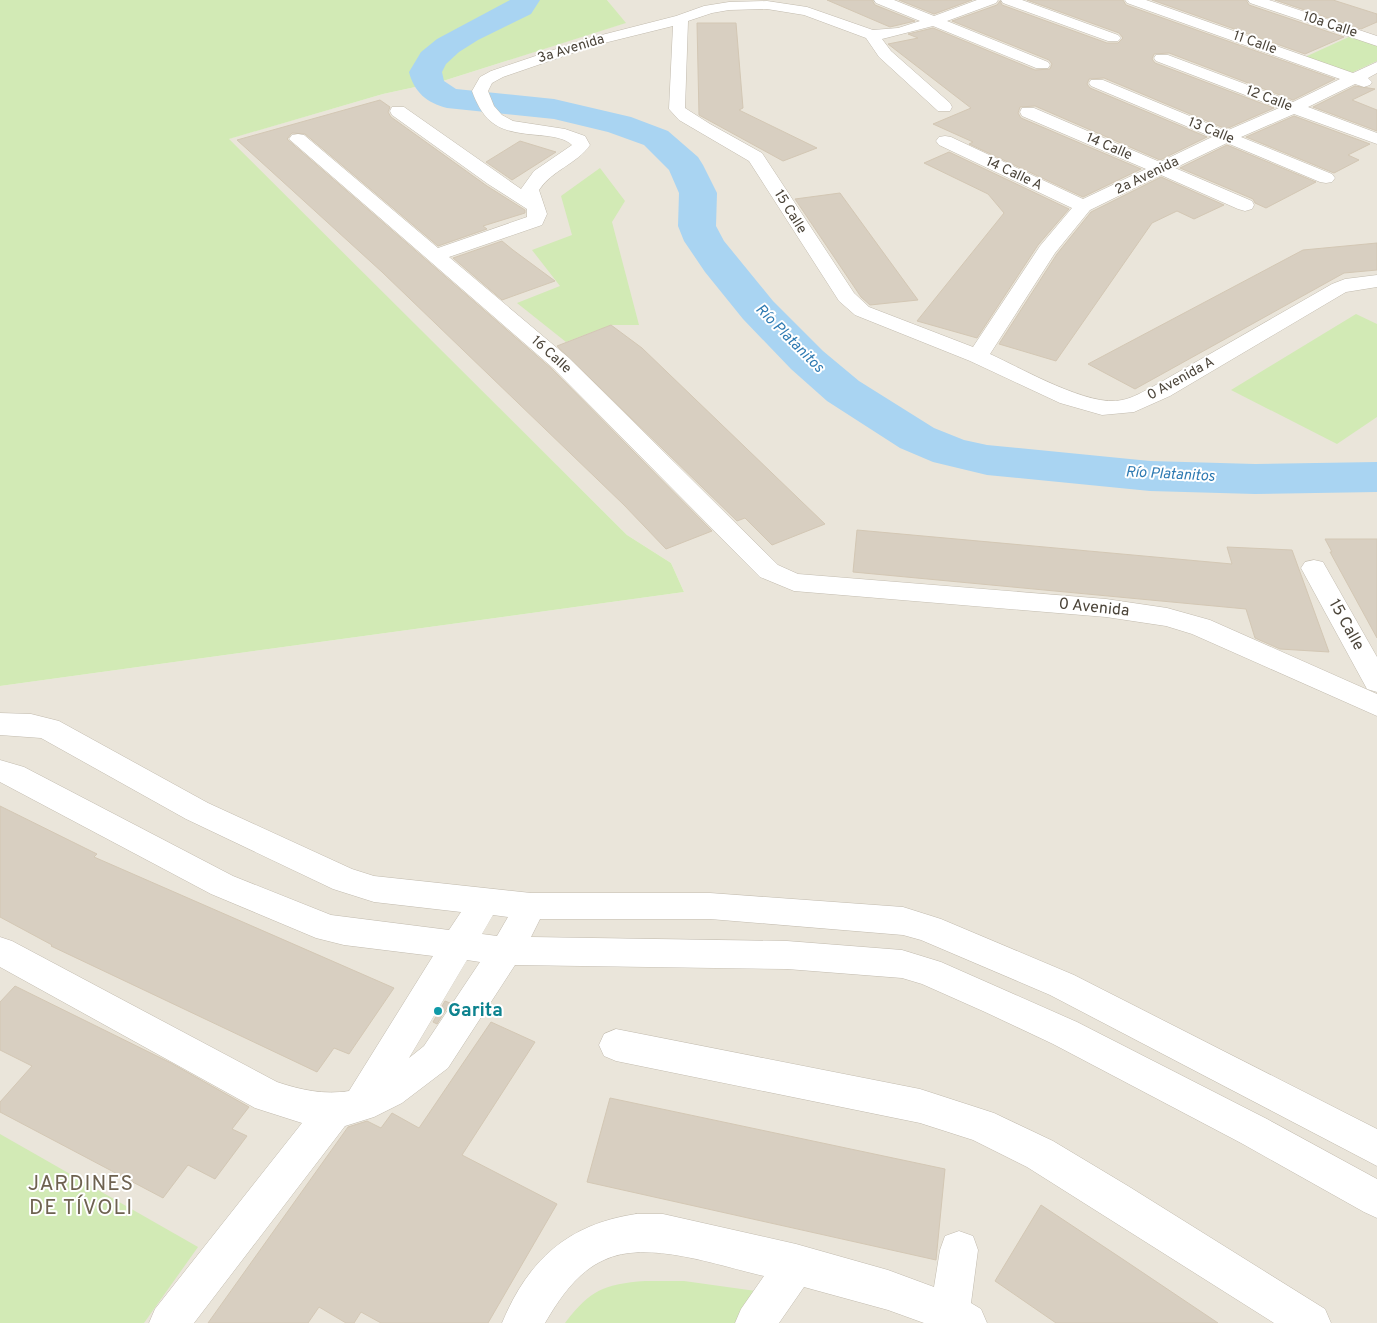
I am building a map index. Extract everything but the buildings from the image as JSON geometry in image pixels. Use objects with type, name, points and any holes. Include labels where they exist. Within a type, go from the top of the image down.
[{"type":"street","points":[[881,0],[1042,65]]},
{"type":"street","name":"3a Avenida","points":[[536,207],[530,190],[535,180],[578,149],[581,142],[564,134],[498,122],[486,105],[482,86],[486,80],[497,74],[591,42],[681,19],[709,9],[729,6],[767,5],[806,11],[871,35],[889,35],[991,0]]},
{"type":"street","points":[[1008,0],[1113,38]]},
{"type":"street","name":"11 Calle","points":[[1132,0],[1377,86]]},
{"type":"street","name":"10a Calle","points":[[1255,0],[1377,41]]},
{"type":"street","name":"15 Calle","points":[[681,19],[677,109],[704,128],[756,157],[814,249],[853,305],[875,318],[978,356]]},
{"type":"street","points":[[871,35],[885,54],[944,107]]},
{"type":"street","name":"12 Calle","points":[[1162,58],[1377,139]]},
{"type":"street","name":"2a Avenida","points":[[978,356],[1047,250],[1083,206],[1226,137],[1294,108],[1377,67]]},
{"type":"street","name":"13 Calle","points":[[1097,84],[1326,178]]},
{"type":"street","points":[[398,111],[494,180],[536,207],[538,217],[532,222],[436,255]]},
{"type":"street","name":"14 Calle","points":[[1028,112],[1245,204]]},
{"type":"street","name":"16 Calle","points":[[298,139],[561,363],[769,571],[794,582]]},
{"type":"street","name":"14 Calle A","points":[[945,141],[1083,206]]},
{"type":"street","name":"0 Avenida A","points":[[978,356],[1068,398],[1088,405],[1102,408],[1126,407],[1162,391],[1339,288],[1345,285],[1377,281]]},
{"type":"street","name":"15 Calle","points":[[1314,568],[1377,682]]},
{"type":"street","name":"0 Avenida","points":[[794,582],[1106,608],[1166,617],[1201,627],[1377,706]]},
{"type":"street","points":[[0,724],[31,725],[49,729],[197,811],[344,880],[374,889],[531,906],[710,906],[903,921],[929,929],[1062,985],[1377,1148]]},
{"type":"street","points":[[0,771],[13,775],[222,885],[328,928],[458,947],[506,951],[787,955],[902,964],[929,972],[989,997],[1065,1033],[1245,1127],[1377,1199]]},
{"type":"street","points":[[170,1323],[348,1107],[400,1039],[484,902]]},
{"type":"street","points":[[0,951],[268,1096],[309,1108],[348,1107],[383,1094],[423,1069],[436,1057],[506,951],[531,906]]},
{"type":"street","points":[[616,1045],[920,1106],[980,1125],[1040,1154],[1115,1199],[1311,1323]]},
{"type":"street","points":[[522,1323],[545,1287],[577,1252],[593,1242],[617,1235],[642,1232],[663,1233],[796,1264],[895,1291],[959,1318],[959,1250]]},
{"type":"street","points":[[756,1323],[796,1264]]},
{"type":"shaded area","points":[[607,0],[1377,0],[1377,1323],[0,1323],[0,686],[684,592],[671,563],[627,535],[228,139],[383,94],[443,81],[625,23]]},
{"type":"green space","points":[[0,0],[607,0],[626,23],[443,81],[383,94],[229,139],[627,535],[671,563],[684,592],[0,686]]},
{"type":"green space","points":[[1351,36],[1377,45],[1377,61],[1351,73],[1305,57]]},
{"type":"green space","points":[[600,168],[625,201],[612,222],[639,325],[611,325],[566,342],[517,303],[560,286],[532,250],[572,235],[561,196]]},
{"type":"green space","points":[[1356,314],[1377,324],[1377,417],[1337,444],[1231,390]]},
{"type":"green space","points":[[0,1134],[198,1247],[144,1323],[0,1323]]},
{"type":"green space","points":[[645,1281],[684,1281],[763,1292],[741,1323],[565,1323],[582,1303],[599,1291],[619,1284]]},
{"type":"waterway","name":"Río Platanitos","points":[[525,0],[520,8],[467,33],[433,59],[425,72],[429,85],[447,98],[554,109],[619,124],[656,138],[685,165],[698,193],[697,226],[704,241],[719,263],[758,310],[807,360],[843,391],[917,438],[950,452],[987,460],[1150,476],[1255,479],[1377,477]]},
{"type":"place","name":"Garita","points":[[438,1011]]},
{"type":"district","name":"JARDINES DE TÍVOLI","points":[[81,1196]]}]
